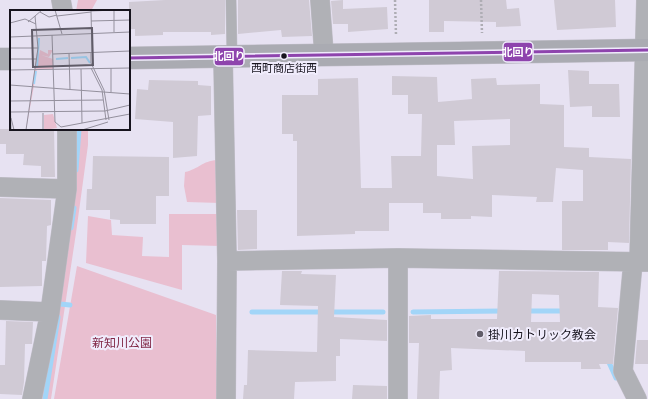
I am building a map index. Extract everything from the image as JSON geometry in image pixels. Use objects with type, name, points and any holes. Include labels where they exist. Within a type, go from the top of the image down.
[{"type":"main road","points":[[130,58],[647,50]]},
{"type":"main road","points":[[0,60],[10,59]]},
{"type":"street","points":[[61,0],[63,10]]},
{"type":"street","points":[[320,0],[324,54]]},
{"type":"street","points":[[636,399],[623,370],[640,262],[647,50],[646,0]]},
{"type":"street","points":[[226,399],[227,56]]},
{"type":"street","points":[[32,399],[50,312],[67,189],[67,130]]},
{"type":"street","points":[[0,187],[67,189]]},
{"type":"street","points":[[227,261],[398,258],[640,262]]},
{"type":"street","points":[[398,258],[398,399]]},
{"type":"street","points":[[0,310],[50,312]]},
{"type":"lane","points":[[227,56],[231,0]]},
{"type":"path","points":[[395,0],[396,37]]},
{"type":"path","points":[[481,0],[482,36]]},
{"type":"green space","points":[[78,0],[97,0],[92,10],[76,10]]},
{"type":"green space","points":[[75,130],[88,130],[88,145],[76,233],[51,399],[36,399]]},
{"type":"green space","points":[[217,160],[220,203],[187,202],[184,186],[185,172],[208,162]]},
{"type":"green space","points":[[169,214],[221,214],[220,246],[182,245],[182,290],[86,263],[88,216],[111,220],[112,235],[143,237],[142,256],[169,257]]},
{"type":"green space","name":"新知川公園","points":[[77,266],[216,315],[217,399],[54,399]]},
{"type":"building","points":[[165,0],[225,0],[225,34],[211,35],[211,32],[163,32],[163,35],[135,36],[135,29],[130,29],[129,2]]},
{"type":"building","points":[[238,0],[309,0],[312,36],[282,37],[281,30],[238,34]]},
{"type":"building","points":[[343,0],[343,9],[387,7],[388,29],[348,32],[348,24],[333,24],[331,1]]},
{"type":"building","points":[[429,0],[506,0],[507,9],[519,8],[521,26],[496,27],[496,22],[444,21],[444,32],[429,32]]},
{"type":"building","points":[[554,0],[615,0],[616,27],[557,30]]},
{"type":"building","points":[[568,70],[589,71],[589,84],[619,84],[620,117],[592,117],[592,106],[570,107]]},
{"type":"building","points":[[392,76],[437,77],[438,102],[472,99],[471,79],[496,78],[497,85],[540,84],[540,104],[564,105],[564,147],[589,148],[589,157],[631,159],[629,243],[608,242],[608,250],[562,250],[562,201],[583,201],[583,170],[556,168],[553,202],[536,202],[537,197],[492,195],[492,217],[471,216],[471,219],[441,219],[441,213],[423,213],[423,203],[389,203],[389,231],[355,231],[355,234],[297,236],[297,141],[293,141],[293,134],[282,134],[282,95],[318,95],[318,79],[358,78],[361,188],[392,188],[391,156],[421,156],[422,114],[408,114],[408,95],[392,95]],"holes":[[[510,119],[510,145],[472,146],[473,179],[437,176],[437,145],[455,145],[454,121]]]},
{"type":"building","points":[[149,80],[198,81],[198,85],[211,86],[211,115],[198,116],[197,156],[173,158],[173,122],[135,119],[137,89],[148,90]]},
{"type":"building","points":[[0,129],[54,130],[55,177],[41,177],[41,166],[23,165],[24,154],[6,154],[6,144],[0,144]]},
{"type":"building","points":[[93,156],[169,157],[169,196],[156,196],[156,224],[120,224],[120,220],[110,219],[110,210],[86,210],[87,189],[92,189]]},
{"type":"building","points":[[0,198],[51,200],[51,225],[47,226],[46,261],[42,261],[42,286],[0,287]]},
{"type":"building","points":[[237,210],[257,210],[257,249],[238,250]]},
{"type":"building","points":[[282,271],[302,271],[301,274],[336,275],[334,317],[387,320],[387,341],[340,339],[340,356],[336,356],[336,381],[295,382],[294,399],[243,399],[244,385],[247,385],[248,350],[317,352],[318,306],[280,305]]},
{"type":"building","points":[[499,271],[599,272],[598,307],[618,308],[613,364],[599,364],[601,369],[581,369],[581,362],[525,362],[525,351],[451,348],[452,370],[440,371],[439,399],[417,399],[419,343],[409,343],[409,316],[431,315],[431,319],[497,319]],"holes":[[[532,294],[559,295],[560,322],[531,322]]]},
{"type":"building","points":[[6,321],[33,322],[32,344],[25,344],[24,382],[22,395],[0,394],[0,365],[5,365]]},
{"type":"building","points":[[637,340],[648,340],[648,364],[635,364]]},
{"type":"building","points":[[353,385],[387,386],[387,399],[352,399]]},
{"type":"waterway","points":[[76,170],[79,130]]},
{"type":"waterway","points":[[71,228],[74,208]]},
{"type":"waterway","points":[[60,304],[70,305]]},
{"type":"waterway","points":[[413,312],[503,311]]},
{"type":"waterway","points":[[525,311],[565,311]]},
{"type":"waterway","points":[[252,312],[383,312]]},
{"type":"waterway","points":[[45,399],[58,317]]},
{"type":"waterway","points":[[607,358],[616,378]]},
{"type":"transit line","name":"北回り","points":[[130,58],[648,50]]},
{"type":"place","name":"西町商店街西","points":[[284,56]]},
{"type":"place","name":"掛川カトリック教会","points":[[480,334]]}]
